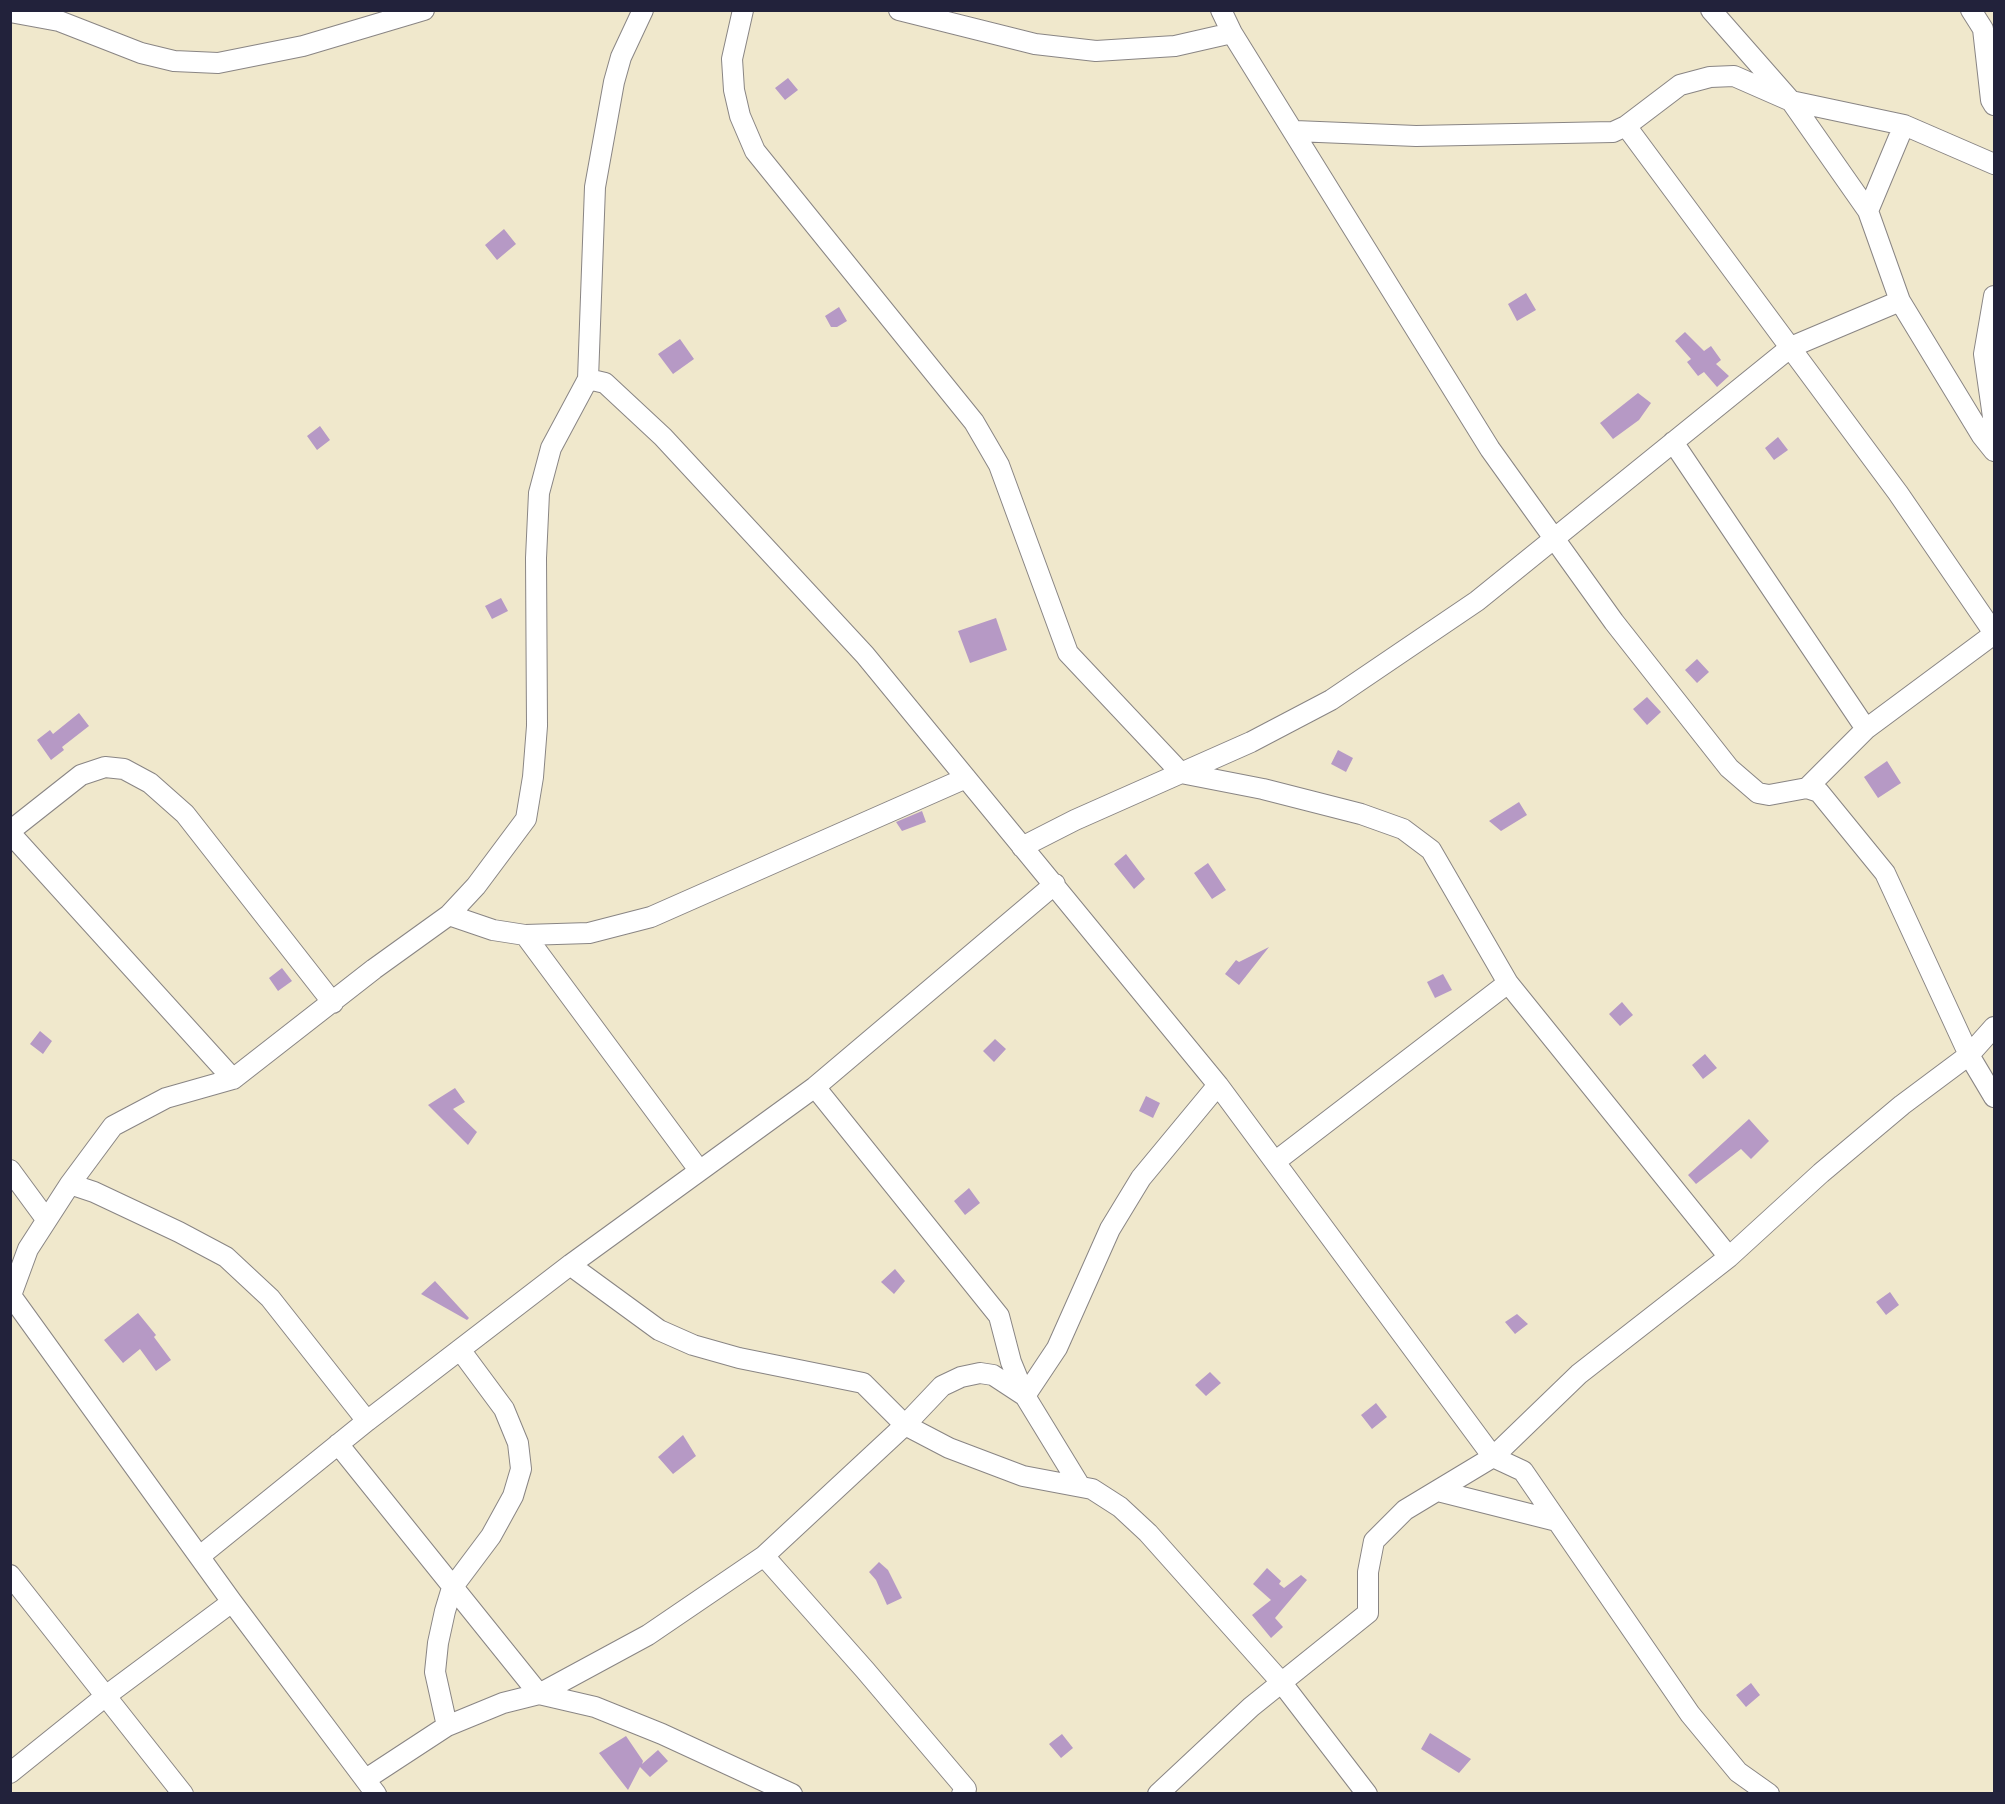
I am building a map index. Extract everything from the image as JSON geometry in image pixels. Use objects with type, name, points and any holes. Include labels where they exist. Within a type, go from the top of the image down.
[{"type":"street","points":[[10,12],[59,21],[141,53],[174,61],[218,63],[303,46],[424,10]]},
{"type":"street","points":[[643,10],[621,57],[614,82],[595,187],[588,379],[551,448],[538,493],[537,726],[530,805],[520,828],[449,915],[374,969],[233,1079],[166,1098],[113,1126],[69,1184],[28,1249],[11,1297],[232,1602],[371,1786],[447,1726],[503,1703],[539,1694],[648,1635],[764,1556],[905,1425],[942,1386],[980,1373],[993,1375],[1025,1396]]},
{"type":"street","points":[[743,10],[732,59],[734,90],[740,116],[755,151],[974,422],[999,465],[1068,653],[1181,773],[1263,789],[1361,814],[1403,829],[1431,850],[1508,983],[1729,1257]]},
{"type":"street","points":[[899,10],[1035,44],[1096,51],[1174,46],[1232,33]]},
{"type":"street","points":[[1221,10],[1232,33],[1295,131],[1490,449],[1552,539],[1620,631],[1729,768],[1758,793],[1769,795],[1807,788],[1819,792],[1885,873],[1969,1055],[1995,1097]]},
{"type":"street","points":[[1711,10],[1791,101],[1868,211],[1900,301],[1982,436],[1995,451]]},
{"type":"street","points":[[1971,10],[1983,29],[1991,100],[1995,105]]},
{"type":"street","points":[[1295,131],[1490,135],[1604,132],[1626,126],[1680,85],[1710,77],[1734,76],[1791,101],[1904,126],[1995,164]]},
{"type":"street","points":[[1626,126],[1898,493],[1995,633],[1866,729],[1807,788]]},
{"type":"street","points":[[1868,211],[1904,126]]},
{"type":"street","points":[[1995,296],[1984,354],[1995,424]]},
{"type":"street","points":[[1022,847],[1251,742],[1331,700],[1477,601],[1791,347],[1900,301]]},
{"type":"street","points":[[588,379],[605,383],[663,437],[865,655],[1218,1085],[1494,1457],[1523,1471],[1690,1714],[1738,1772],[1769,1794]]},
{"type":"street","points":[[1673,442],[1866,729]]},
{"type":"street","points":[[233,1079],[10,832],[81,775],[105,767],[124,769],[150,783],[185,814],[333,1003]]},
{"type":"street","points":[[449,915],[493,930],[525,935],[589,933],[651,917],[966,778]]},
{"type":"street","points":[[200,1556],[367,1421],[570,1265],[815,1087],[1055,884]]},
{"type":"street","points":[[525,935],[699,1170]]},
{"type":"street","points":[[1276,1161],[1508,983]]},
{"type":"street","points":[[1158,1794],[1232,1723],[1368,1613],[1368,1572],[1374,1541],[1405,1510],[1494,1457],[1579,1374],[1729,1257],[1821,1173],[1902,1105],[1969,1055],[1995,1027]]},
{"type":"street","points":[[1025,1396],[1057,1348],[1096,1257],[1135,1187],[1218,1085]]},
{"type":"street","points":[[815,1087],[999,1316],[1011,1362],[1025,1396],[1080,1486]]},
{"type":"street","points":[[10,1170],[46,1219]]},
{"type":"street","points":[[69,1184],[126,1207],[225,1257],[270,1298],[367,1421]]},
{"type":"street","points":[[570,1265],[659,1330],[693,1345],[739,1358],[863,1383],[905,1425],[949,1448],[1023,1476],[1092,1489],[1120,1507],[1148,1533],[1281,1682],[1367,1794]]},
{"type":"street","points":[[447,1726],[435,1671],[438,1643],[452,1588],[491,1536],[513,1496],[521,1469],[518,1443],[504,1409],[461,1351]]},
{"type":"street","points":[[338,1444],[539,1694],[595,1707],[653,1730],[792,1794]]},
{"type":"street","points":[[1438,1491],[1557,1521]]},
{"type":"street","points":[[764,1556],[966,1789],[962,1794]]},
{"type":"street","points":[[10,1575],[183,1794]]},
{"type":"street","points":[[10,1773],[107,1695],[232,1602]]},
{"type":"building","points":[[788,78],[798,90],[785,100],[775,88]]},
{"type":"building","points":[[504,229],[516,244],[497,260],[485,245]]},
{"type":"building","points":[[1526,293],[1536,310],[1517,321],[1508,304]]},
{"type":"building","points":[[839,307],[847,321],[837,327],[831,327],[825,316]]},
{"type":"building","points":[[1685,332],[1704,351],[1711,346],[1721,360],[1716,364],[1729,376],[1717,387],[1704,372],[1698,376],[1687,362],[1691,359],[1675,341]]},
{"type":"building","points":[[680,339],[694,359],[673,374],[658,354]]},
{"type":"building","points":[[1638,393],[1651,403],[1639,420],[1613,439],[1600,423]]},
{"type":"building","points":[[320,426],[330,440],[317,450],[307,436]]},
{"type":"building","points":[[1778,437],[1788,450],[1774,460],[1765,448]]},
{"type":"building","points":[[501,598],[508,611],[492,619],[485,606]]},
{"type":"building","points":[[996,618],[1007,650],[970,663],[958,631]]},
{"type":"building","points":[[1697,659],[1709,672],[1697,683],[1685,670]]},
{"type":"building","points":[[1647,697],[1661,712],[1647,725],[1633,709]]},
{"type":"building","points":[[79,713],[89,726],[62,747],[64,750],[51,760],[37,740],[50,730],[53,734]]},
{"type":"building","points":[[1338,750],[1353,758],[1346,772],[1331,764]]},
{"type":"building","points":[[1887,761],[1901,783],[1878,798],[1864,777]]},
{"type":"building","points":[[1519,802],[1527,815],[1501,831],[1489,821]]},
{"type":"building","points":[[922,811],[926,822],[902,831],[896,822]]},
{"type":"building","points":[[1126,854],[1145,879],[1134,889],[1114,864]]},
{"type":"building","points":[[1208,863],[1226,890],[1212,899],[1194,873]]},
{"type":"building","points":[[1269,947],[1239,985],[1225,974],[1236,960],[1239,962]]},
{"type":"building","points":[[282,968],[292,981],[278,991],[269,978]]},
{"type":"building","points":[[1443,974],[1452,990],[1435,998],[1427,982]]},
{"type":"building","points":[[1622,1002],[1633,1015],[1620,1026],[1609,1014]]},
{"type":"building","points":[[40,1031],[52,1041],[43,1054],[30,1044]]},
{"type":"building","points":[[995,1039],[1006,1049],[994,1062],[983,1051]]},
{"type":"building","points":[[1705,1054],[1717,1068],[1703,1079],[1692,1065]]},
{"type":"building","points":[[455,1088],[465,1102],[453,1109],[477,1132],[468,1145],[428,1105]]},
{"type":"building","points":[[1146,1096],[1160,1103],[1153,1118],[1139,1111]]},
{"type":"building","points":[[1749,1119],[1769,1141],[1751,1159],[1741,1149],[1696,1184],[1688,1175]]},
{"type":"building","points":[[969,1188],[980,1203],[965,1215],[954,1201]]},
{"type":"building","points":[[895,1269],[905,1281],[894,1294],[881,1282]]},
{"type":"building","points":[[435,1281],[469,1318],[467,1320],[421,1294]]},
{"type":"building","points":[[1890,1292],[1899,1305],[1886,1315],[1876,1302]]},
{"type":"building","points":[[138,1313],[156,1335],[154,1337],[171,1360],[156,1371],[140,1349],[123,1363],[104,1340]]},
{"type":"building","points":[[1517,1314],[1528,1324],[1515,1334],[1505,1322]]},
{"type":"building","points":[[1210,1372],[1221,1383],[1206,1396],[1195,1385]]},
{"type":"building","points":[[1376,1403],[1387,1417],[1372,1429],[1361,1415]]},
{"type":"building","points":[[683,1435],[696,1456],[673,1474],[658,1457]]},
{"type":"building","points":[[879,1562],[888,1570],[902,1598],[887,1605],[876,1580],[869,1572]]},
{"type":"building","points":[[1267,1568],[1281,1581],[1279,1584],[1284,1588],[1301,1575],[1307,1580],[1275,1618],[1283,1627],[1271,1638],[1252,1615],[1271,1600],[1253,1584]]},
{"type":"building","points":[[1751,1683],[1760,1695],[1746,1707],[1736,1695]]},
{"type":"building","points":[[1430,1733],[1471,1759],[1459,1773],[1421,1749]]},
{"type":"building","points":[[1062,1734],[1073,1748],[1061,1758],[1049,1744]]},
{"type":"building","points":[[626,1736],[643,1761],[642,1764],[658,1750],[668,1761],[650,1777],[640,1767],[628,1790],[599,1753]]}]
